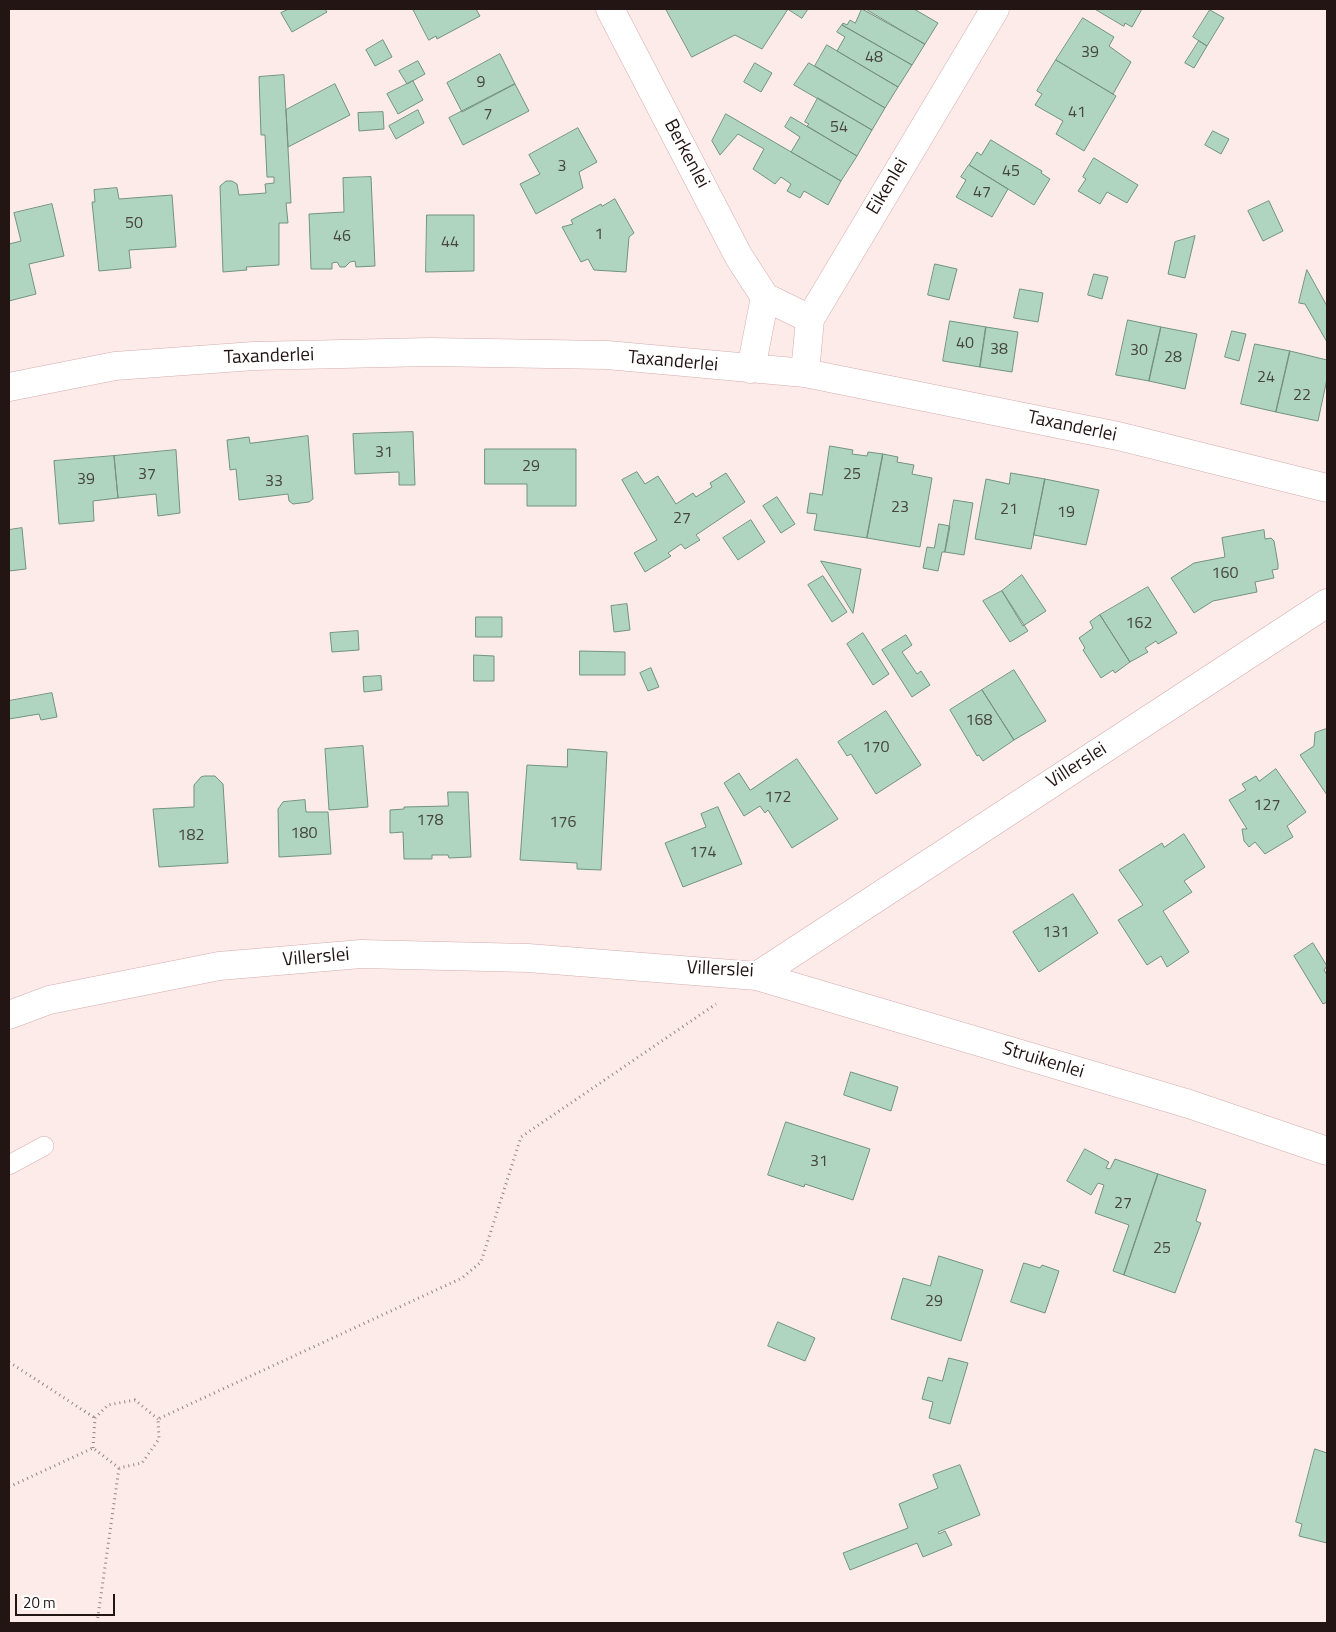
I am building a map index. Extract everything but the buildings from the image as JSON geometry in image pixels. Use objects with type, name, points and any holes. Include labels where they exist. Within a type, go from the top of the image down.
[{"type":"street","name":"Berkenlei","points":[[610,9],[739,256],[764,297]]},
{"type":"street","name":"Eikenlei","points":[[805,373],[810,319],[995,9]]},
{"type":"street","points":[[750,369],[764,297],[810,319]]},
{"type":"street","name":"Taxanderlei","points":[[9,387],[115,366],[254,356],[430,352],[607,356],[805,373],[1118,436],[1327,488]]},
{"type":"street","name":"Villerslei","points":[[9,1015],[49,1000],[220,966],[361,954],[528,958],[757,976],[1327,603]]},
{"type":"street","name":"Struikenlei","points":[[757,976],[1190,1104],[1327,1151]]},
{"type":"lane","points":[[9,1164],[44,1146]]},
{"type":"path","points":[[158,1419],[462,1278],[481,1262],[521,1137],[757,976]]},
{"type":"path","points":[[9,1362],[95,1418]]},
{"type":"path","points":[[135,1400],[158,1419],[160,1439],[142,1463],[119,1468],[93,1448],[95,1418],[108,1405],[135,1400]]},
{"type":"path","points":[[9,1486],[93,1448]]},
{"type":"path","points":[[97,1623],[119,1468]]}]
